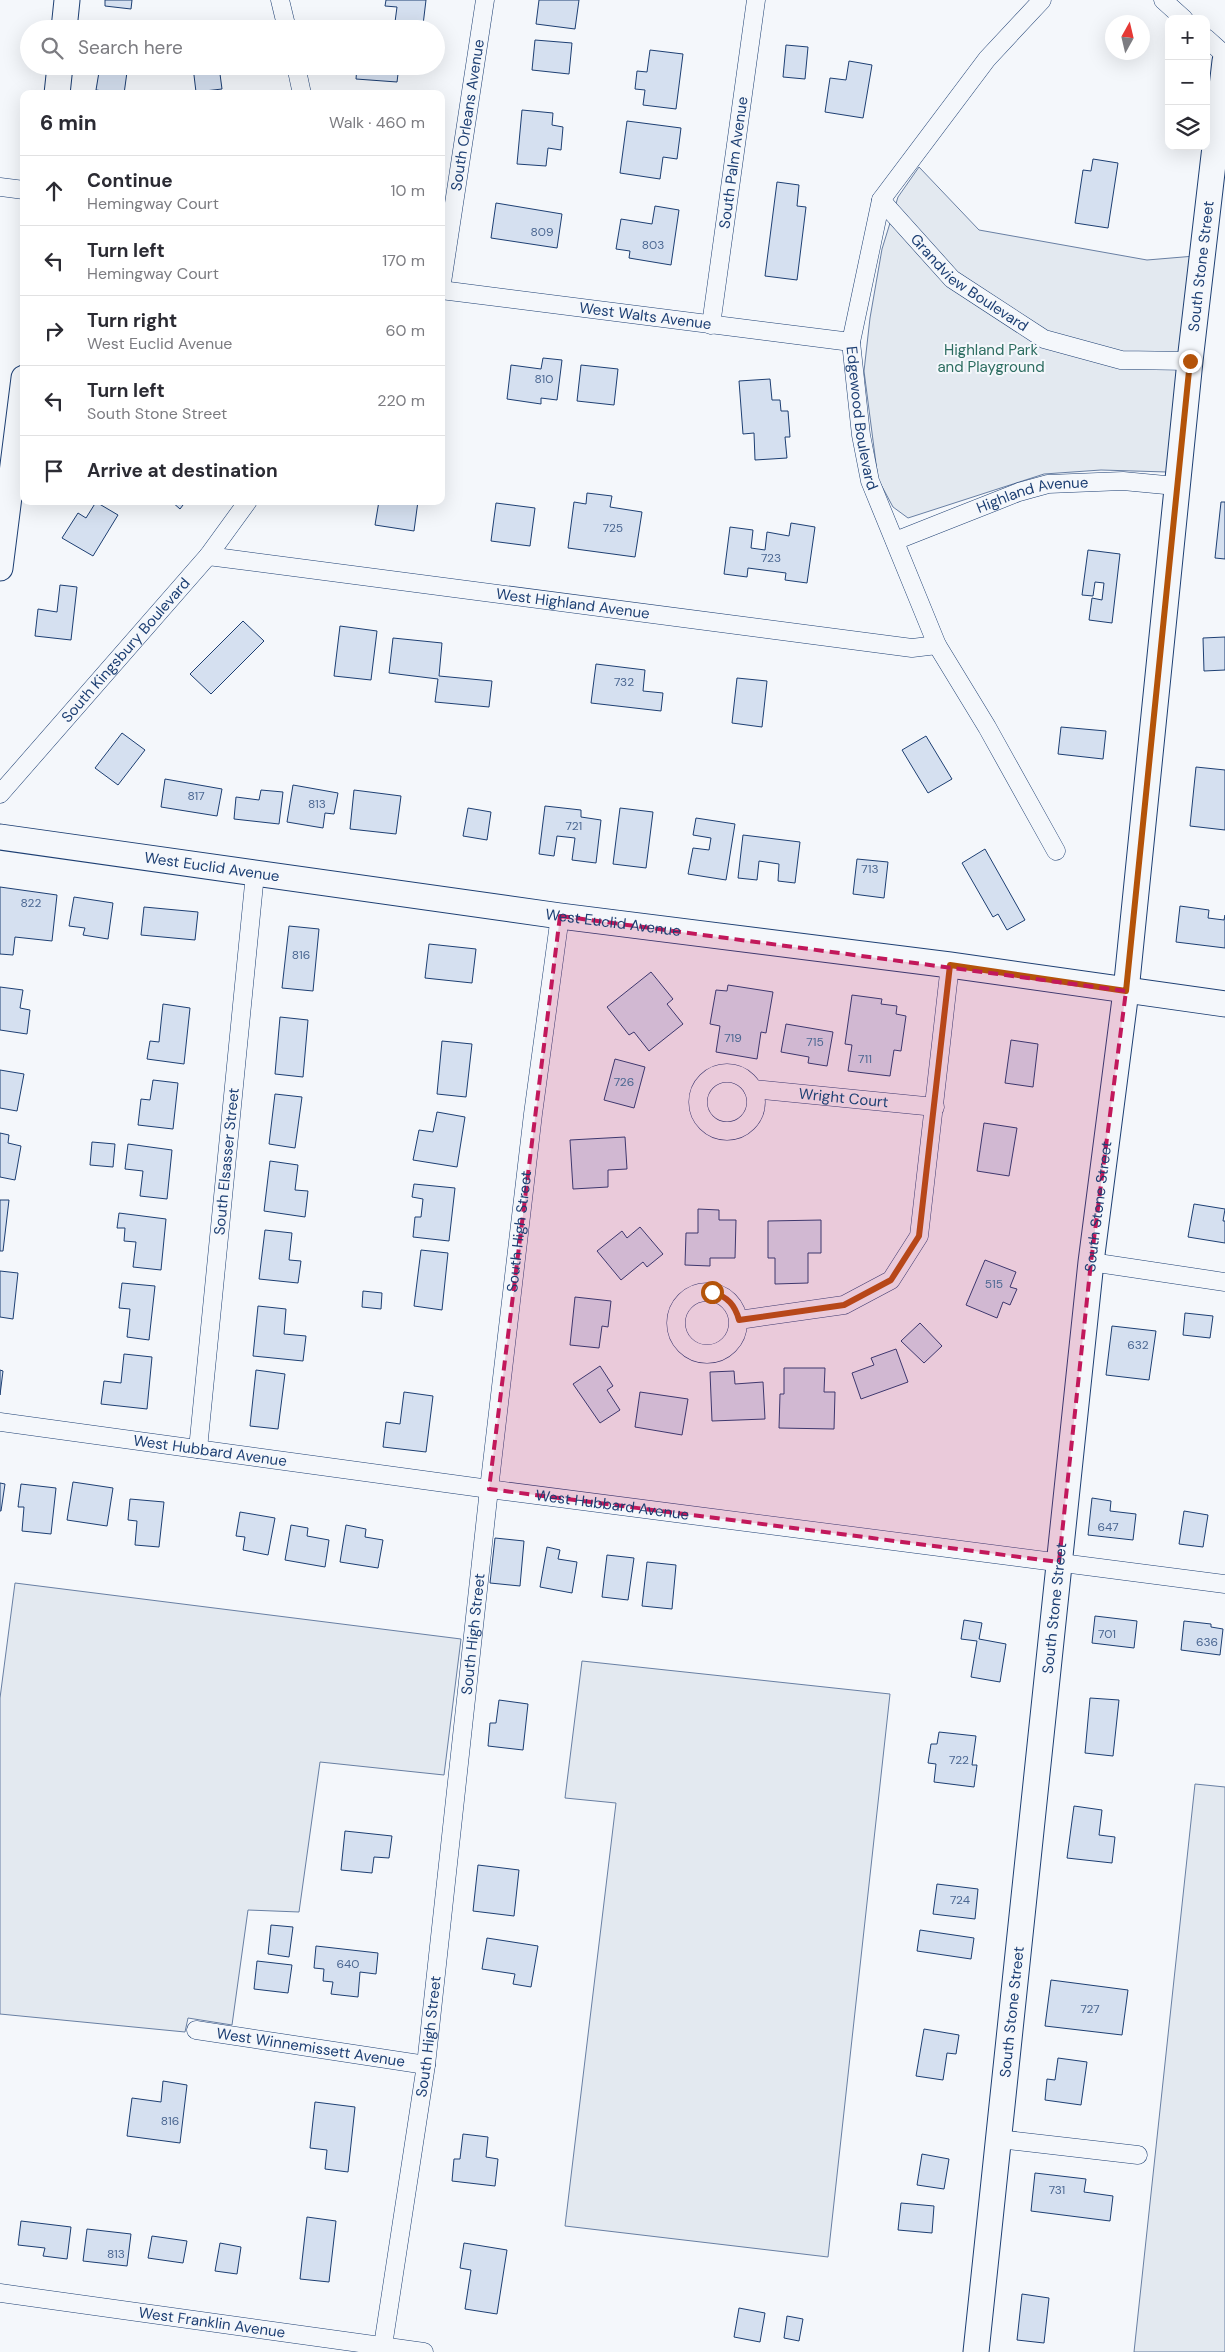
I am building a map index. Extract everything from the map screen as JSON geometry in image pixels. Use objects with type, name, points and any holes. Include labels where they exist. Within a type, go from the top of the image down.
[{"type":"street","points":[[65,20],[67,0]]},
{"type":"street","points":[[280,0],[285,20]]},
{"type":"street","name":"South Orleans Avenue","points":[[445,264],[485,0]]},
{"type":"street","name":"South Palm Avenue","points":[[710,325],[756,0]]},
{"type":"street","name":"Edgewood Boulevard","points":[[1042,0],[987,59],[881,200],[851,342],[861,435],[870,481],[937,645],[987,727],[1056,851]]},
{"type":"street","points":[[1163,0],[1180,15]]},
{"type":"street","points":[[1210,42],[1225,55]]},
{"type":"street","name":"South Stone Street","points":[[976,2352],[1091,1262],[1126,991],[1176,486],[1225,61]]},
{"type":"street","points":[[57,90],[59,75]]},
{"type":"street","points":[[298,75],[301,90]]},
{"type":"street","points":[[0,187],[20,190]]},
{"type":"street","name":"Grandview Boulevard","points":[[881,200],[952,279],[1044,339],[1121,360],[1190,361]]},
{"type":"street","name":"West Walts Avenue","points":[[445,291],[851,342]]},
{"type":"street","points":[[0,568],[20,410]]},
{"type":"street","name":"Highland Avenue","points":[[895,541],[1019,492],[1048,484],[1123,480],[1176,486]]},
{"type":"street","name":"South Kingsbury Boulevard","points":[[0,794],[208,556],[245,505]]},
{"type":"street","name":"West Highland Avenue","points":[[208,556],[912,648],[937,645]]},
{"type":"street","name":"West Euclid Avenue","points":[[0,837],[560,916],[950,965],[1225,1004]]},
{"type":"street","name":"South Elsasser Street","points":[[198,1449],[255,874]]},
{"type":"street","name":"South High Street","points":[[383,2349],[426,2065],[532,1114],[560,916]]},
{"type":"street","points":[[739,1320],[844,1305],[891,1280],[919,1236],[950,965]]},
{"type":"street","name":"Wright Court","points":[[753,1089],[935,1107]]},
{"type":"street","points":[[1091,1262],[1225,1282]]},
{"type":"street","name":"West Hubbard Avenue","points":[[0,1422],[489,1489],[1225,1584]]},
{"type":"street","name":"West Winnemissett Avenue","points":[[196,2030],[426,2065]]},
{"type":"street","points":[[999,2139],[1138,2155]]},
{"type":"street","name":"West Franklin Avenue","points":[[0,2293],[383,2349],[424,2352]]},
{"type":"highlighted area","points":[[560,916],[1126,991],[1091,1262],[1059,1562],[489,1489]]},
{"type":"green space","name":"Highland Park and Playground","points":[[919,167],[979,230],[1147,260],[1195,256],[1167,472],[1101,470],[1044,474],[908,518],[893,507],[878,479],[864,371],[870,318],[882,249],[898,197]]},
{"type":"green space","points":[[15,1583],[461,1639],[444,1775],[320,1762],[299,1912],[248,1910],[232,2025],[188,2018],[185,2032],[0,2014],[0,1698]]},
{"type":"green space","points":[[582,1661],[890,1694],[828,2257],[565,2226],[616,1803],[565,1798]]},
{"type":"green space","points":[[1195,1784],[1225,1787],[1225,2352],[1134,2352]]},
{"type":"building","points":[[105,0],[132,0],[131,9],[105,6]]},
{"type":"building","points":[[386,0],[426,0],[424,20],[395,20],[397,7],[385,6]]},
{"type":"building","points":[[539,0],[579,0],[575,29],[536,24]]},
{"type":"building","points":[[535,40],[572,43],[569,74],[532,70]]},
{"type":"building","points":[[786,45],[808,47],[805,79],[783,77]]},
{"type":"building","points":[[650,50],[683,54],[676,109],[643,105],[645,90],[635,89],[637,71],[647,72]]},
{"type":"building","points":[[849,61],[872,65],[863,118],[825,112],[830,78],[846,80]]},
{"type":"building","points":[[98,75],[127,75],[125,90],[96,90]]},
{"type":"building","points":[[194,75],[220,75],[222,89],[196,90]]},
{"type":"building","points":[[356,75],[398,75],[397,82],[356,79]]},
{"type":"building","points":[[522,110],[553,113],[552,125],[563,127],[561,150],[548,148],[546,166],[517,164]]},
{"type":"building","points":[[627,121],[681,128],[677,159],[663,157],[660,179],[620,173]]},
{"type":"building","points":[[1093,159],[1118,163],[1108,228],[1075,223],[1083,170],[1091,171]]},
{"type":"building","points":[[777,182],[799,185],[797,206],[806,207],[797,280],[765,276]]},
{"type":"building","points":[[496,203],[562,214],[557,248],[491,238]]},
{"type":"building","points":[[655,206],[679,210],[671,265],[629,258],[630,251],[616,249],[621,219],[652,224]]},
{"type":"building","points":[[543,358],[562,360],[557,400],[541,398],[541,404],[507,399],[511,365],[541,369]]},
{"type":"building","points":[[581,365],[618,369],[614,405],[577,401]]},
{"type":"building","points":[[770,379],[772,400],[780,400],[781,411],[788,411],[790,437],[785,437],[787,458],[755,460],[754,433],[743,434],[739,381]]},
{"type":"building","points":[[587,493],[612,496],[610,507],[642,512],[635,557],[568,548],[574,502],[586,504]]},
{"type":"building","points":[[1221,502],[1225,502],[1225,559],[1215,558]]},
{"type":"building","points":[[496,503],[535,508],[530,546],[491,541]]},
{"type":"building","points":[[94,505],[101,505],[118,515],[93,556],[62,538],[78,513],[86,518]]},
{"type":"building","points":[[378,505],[417,505],[414,531],[375,525]]},
{"type":"building","points":[[791,523],[815,527],[807,583],[785,580],[786,573],[748,568],[747,577],[724,574],[730,527],[753,530],[751,548],[765,550],[767,532],[789,536]]},
{"type":"building","points":[[1088,550],[1120,554],[1112,623],[1089,620],[1092,598],[1102,600],[1104,583],[1095,582],[1093,596],[1082,595]]},
{"type":"building","points":[[60,585],[77,587],[71,640],[35,636],[38,609],[57,612]]},
{"type":"building","points":[[243,621],[264,641],[211,694],[190,674]]},
{"type":"building","points":[[340,626],[377,631],[371,680],[334,676]]},
{"type":"building","points":[[1225,637],[1225,670],[1204,671],[1203,638]]},
{"type":"building","points":[[393,638],[442,643],[439,676],[492,681],[489,707],[435,702],[438,679],[389,673]]},
{"type":"building","points":[[596,664],[645,670],[643,691],[663,693],[661,711],[591,703]]},
{"type":"building","points":[[737,678],[767,681],[762,727],[732,723]]},
{"type":"building","points":[[1061,727],[1106,731],[1103,759],[1058,754]]},
{"type":"building","points":[[122,733],[145,750],[118,785],[95,768]]},
{"type":"building","points":[[926,736],[952,779],[928,793],[902,750]]},
{"type":"building","points":[[1196,767],[1225,770],[1225,830],[1190,826]]},
{"type":"building","points":[[165,779],[222,789],[217,816],[161,807]]},
{"type":"building","points":[[293,785],[338,793],[334,814],[325,813],[323,828],[287,822]]},
{"type":"building","points":[[261,790],[283,792],[279,824],[234,819],[236,797],[259,800]]},
{"type":"building","points":[[354,790],[401,796],[396,834],[350,829]]},
{"type":"building","points":[[545,806],[581,810],[581,817],[601,820],[596,863],[572,860],[575,838],[557,836],[554,856],[539,854]]},
{"type":"building","points":[[468,808],[491,812],[487,840],[463,836]]},
{"type":"building","points":[[620,808],[653,812],[646,868],[613,864]]},
{"type":"building","points":[[696,818],[735,824],[726,880],[688,874],[693,848],[709,850],[711,838],[693,835]]},
{"type":"building","points":[[743,835],[800,842],[795,883],[778,881],[779,864],[759,861],[757,880],[738,878]]},
{"type":"building","points":[[985,849],[1025,920],[1007,930],[998,914],[993,917],[962,863]]},
{"type":"building","points":[[857,859],[888,862],[884,898],[853,894]]},
{"type":"building","points":[[0,887],[57,895],[52,941],[15,937],[13,955],[0,954]]},
{"type":"building","points":[[74,897],[113,903],[108,939],[83,935],[85,928],[69,926]]},
{"type":"building","points":[[1180,906],[1209,910],[1208,918],[1224,920],[1225,915],[1225,948],[1176,942]]},
{"type":"building","points":[[144,907],[198,912],[195,940],[141,935]]},
{"type":"building","points":[[289,926],[319,929],[313,991],[282,988]]},
{"type":"building","points":[[429,944],[476,949],[472,983],[425,978]]},
{"type":"building","points":[[651,972],[673,999],[667,1004],[683,1024],[649,1051],[634,1032],[629,1035],[607,1007]]},
{"type":"building","points":[[728,985],[773,992],[766,1033],[761,1032],[757,1059],[716,1052],[720,1026],[710,1024],[716,990],[727,991]]},
{"type":"building","points":[[0,987],[23,990],[20,1008],[30,1010],[27,1034],[0,1030]]},
{"type":"building","points":[[852,995],[882,999],[881,1004],[897,1006],[896,1014],[906,1016],[901,1051],[894,1050],[890,1076],[848,1071],[852,1045],[845,1044]]},
{"type":"building","points":[[163,1004],[190,1008],[184,1064],[147,1059],[150,1041],[159,1042]]},
{"type":"building","points":[[280,1017],[308,1020],[303,1077],[275,1074]]},
{"type":"building","points":[[786,1024],[833,1032],[827,1066],[808,1063],[809,1057],[781,1052]]},
{"type":"building","points":[[1011,1040],[1038,1044],[1033,1087],[1005,1083]]},
{"type":"building","points":[[442,1041],[472,1044],[466,1097],[437,1094]]},
{"type":"building","points":[[615,1059],[645,1067],[634,1108],[604,1100]]},
{"type":"building","points":[[0,1070],[24,1074],[17,1111],[0,1108]]},
{"type":"building","points":[[153,1080],[178,1083],[173,1129],[138,1125],[141,1099],[150,1100]]},
{"type":"building","points":[[275,1094],[302,1097],[295,1148],[269,1144]]},
{"type":"building","points":[[437,1112],[465,1117],[457,1167],[413,1160],[419,1130],[433,1132]]},
{"type":"building","points":[[984,1123],[1017,1128],[1009,1176],[977,1171]]},
{"type":"building","points":[[0,1133],[9,1135],[8,1143],[21,1146],[15,1180],[0,1177]]},
{"type":"building","points":[[625,1137],[627,1169],[608,1170],[608,1187],[573,1189],[570,1140]]},
{"type":"building","points":[[92,1142],[115,1144],[113,1167],[90,1165]]},
{"type":"building","points":[[128,1144],[172,1150],[167,1199],[140,1196],[143,1171],[125,1169]]},
{"type":"building","points":[[270,1161],[298,1165],[295,1190],[308,1191],[305,1217],[264,1211]]},
{"type":"building","points":[[414,1184],[455,1188],[449,1241],[413,1237],[415,1217],[421,1217],[423,1199],[412,1197]]},
{"type":"building","points":[[0,1200],[9,1200],[3,1251],[0,1251]]},
{"type":"building","points":[[1194,1204],[1225,1209],[1223,1221],[1225,1221],[1225,1243],[1188,1237]]},
{"type":"building","points":[[698,1209],[719,1210],[719,1220],[736,1220],[735,1258],[710,1258],[710,1266],[685,1265],[686,1233],[698,1233]]},
{"type":"building","points":[[119,1213],[166,1219],[161,1270],[133,1267],[136,1242],[124,1241],[125,1228],[117,1228]]},
{"type":"building","points":[[821,1220],[821,1253],[808,1253],[808,1283],[775,1284],[775,1258],[768,1258],[768,1221]]},
{"type":"building","points":[[640,1227],[663,1254],[647,1267],[643,1262],[621,1280],[597,1251],[622,1231],[627,1238]]},
{"type":"building","points":[[265,1230],[292,1233],[289,1260],[301,1261],[298,1283],[259,1279]]},
{"type":"building","points":[[421,1250],[448,1253],[442,1310],[414,1306]]},
{"type":"building","points":[[985,1260],[1016,1272],[1010,1287],[1017,1289],[1010,1305],[1003,1302],[997,1318],[966,1305]]},
{"type":"building","points":[[0,1271],[18,1273],[13,1319],[0,1317]]},
{"type":"building","points":[[122,1283],[155,1286],[149,1340],[127,1337],[130,1309],[119,1308]]},
{"type":"building","points":[[363,1291],[382,1293],[381,1309],[362,1307]]},
{"type":"building","points":[[575,1297],[611,1301],[608,1327],[602,1326],[599,1348],[570,1345]]},
{"type":"building","points":[[258,1306],[286,1309],[284,1334],[306,1336],[303,1361],[253,1356]]},
{"type":"building","points":[[1185,1313],[1213,1316],[1210,1338],[1183,1335]]},
{"type":"building","points":[[920,1323],[942,1346],[924,1363],[901,1341]]},
{"type":"building","points":[[1112,1326],[1156,1331],[1149,1380],[1106,1375]]},
{"type":"building","points":[[896,1349],[908,1382],[861,1399],[852,1373],[874,1365],[871,1358]]},
{"type":"building","points":[[124,1354],[152,1357],[147,1409],[101,1404],[104,1381],[121,1383]]},
{"type":"building","points":[[600,1366],[613,1386],[607,1390],[620,1410],[600,1423],[573,1384]]},
{"type":"building","points":[[784,1368],[825,1368],[824,1392],[835,1392],[834,1429],[779,1428],[780,1394],[784,1394]]},
{"type":"building","points":[[0,1370],[3,1371],[0,1395]]},
{"type":"building","points":[[256,1370],[285,1374],[278,1429],[250,1426]]},
{"type":"building","points":[[734,1371],[735,1384],[763,1382],[765,1419],[712,1421],[710,1372]]},
{"type":"building","points":[[404,1392],[433,1396],[426,1452],[383,1447],[386,1422],[400,1424]]},
{"type":"building","points":[[640,1392],[688,1399],[682,1435],[635,1427]]},
{"type":"building","points":[[73,1482],[113,1488],[107,1526],[67,1520]]},
{"type":"building","points":[[0,1483],[5,1484],[1,1511],[0,1511]]},
{"type":"building","points":[[21,1484],[56,1488],[51,1534],[22,1531],[24,1507],[18,1507]]},
{"type":"building","points":[[1092,1498],[1111,1501],[1110,1511],[1136,1514],[1133,1540],[1088,1535]]},
{"type":"building","points":[[130,1499],[164,1502],[159,1547],[135,1545],[137,1521],[128,1520]]},
{"type":"building","points":[[1184,1511],[1208,1515],[1203,1547],[1179,1544]]},
{"type":"building","points":[[240,1512],[275,1518],[268,1555],[243,1550],[245,1537],[236,1536]]},
{"type":"building","points":[[291,1525],[308,1528],[307,1536],[329,1540],[325,1567],[285,1560]]},
{"type":"building","points":[[346,1525],[366,1529],[365,1537],[383,1540],[378,1568],[340,1562]]},
{"type":"building","points":[[495,1538],[524,1541],[520,1586],[490,1583]]},
{"type":"building","points":[[547,1547],[560,1550],[558,1559],[577,1562],[572,1593],[540,1587]]},
{"type":"building","points":[[607,1555],[634,1558],[628,1600],[602,1597]]},
{"type":"building","points":[[647,1562],[676,1565],[672,1609],[642,1606]]},
{"type":"building","points":[[1095,1616],[1137,1621],[1134,1648],[1092,1643]]},
{"type":"building","points":[[964,1620],[982,1623],[979,1639],[1006,1644],[1000,1682],[971,1677],[977,1641],[961,1639]]},
{"type":"building","points":[[1184,1621],[1211,1624],[1211,1627],[1223,1629],[1220,1655],[1181,1650]]},
{"type":"building","points":[[1090,1698],[1119,1700],[1113,1756],[1085,1753]]},
{"type":"building","points":[[499,1700],[528,1704],[523,1750],[488,1746],[490,1723],[496,1723]]},
{"type":"building","points":[[939,1732],[976,1736],[972,1765],[977,1765],[974,1787],[934,1782],[936,1764],[928,1763],[931,1744],[937,1744]]},
{"type":"building","points":[[1074,1806],[1102,1810],[1099,1835],[1115,1837],[1112,1863],[1067,1858]]},
{"type":"building","points":[[345,1831],[392,1836],[389,1858],[374,1857],[372,1873],[341,1870]]},
{"type":"building","points":[[478,1865],[519,1870],[514,1916],[473,1911]]},
{"type":"building","points":[[937,1884],[978,1889],[975,1919],[933,1914]]},
{"type":"building","points":[[271,1925],[293,1927],[289,1957],[268,1954]]},
{"type":"building","points":[[920,1930],[974,1938],[971,1959],[917,1951]]},
{"type":"building","points":[[487,1938],[538,1946],[531,1987],[513,1984],[515,1974],[482,1969]]},
{"type":"building","points":[[316,1946],[378,1953],[376,1974],[360,1972],[358,1997],[331,1994],[333,1982],[323,1981],[324,1969],[314,1968]]},
{"type":"building","points":[[257,1961],[292,1965],[288,1993],[254,1989]]},
{"type":"building","points":[[1051,1980],[1128,1990],[1122,2035],[1045,2026]]},
{"type":"building","points":[[924,2029],[959,2035],[956,2054],[947,2053],[943,2080],[916,2076]]},
{"type":"building","points":[[1058,2058],[1087,2062],[1081,2105],[1045,2100],[1047,2079],[1055,2080]]},
{"type":"building","points":[[163,2081],[187,2085],[180,2143],[127,2136],[132,2098],[161,2102]]},
{"type":"building","points":[[315,2102],[355,2107],[348,2172],[325,2169],[327,2150],[310,2148]]},
{"type":"building","points":[[463,2134],[488,2137],[486,2157],[498,2159],[495,2186],[452,2181],[454,2159],[460,2159]]},
{"type":"building","points":[[922,2154],[949,2159],[944,2189],[917,2185]]},
{"type":"building","points":[[1035,2173],[1086,2179],[1084,2192],[1113,2196],[1110,2221],[1031,2211]]},
{"type":"building","points":[[901,2203],[934,2206],[932,2233],[898,2230]]},
{"type":"building","points":[[307,2217],[336,2221],[329,2282],[300,2279]]},
{"type":"building","points":[[21,2221],[71,2227],[67,2259],[43,2256],[45,2248],[18,2245]]},
{"type":"building","points":[[87,2229],[131,2234],[127,2266],[83,2261]]},
{"type":"building","points":[[152,2236],[187,2241],[183,2263],[148,2258]]},
{"type":"building","points":[[220,2243],[241,2247],[237,2274],[215,2271]]},
{"type":"building","points":[[464,2243],[507,2250],[497,2314],[465,2309],[471,2270],[460,2268]]},
{"type":"building","points":[[1022,2294],[1049,2298],[1044,2343],[1017,2340]]},
{"type":"building","points":[[739,2308],[765,2313],[760,2342],[734,2337]]},
{"type":"building","points":[[787,2316],[803,2319],[799,2341],[784,2338]]},
{"type":"route","points":[[712,1292],[722,1295],[731,1302],[739,1320],[844,1305],[891,1280],[919,1236],[950,965],[1126,991],[1190,361]]}]
